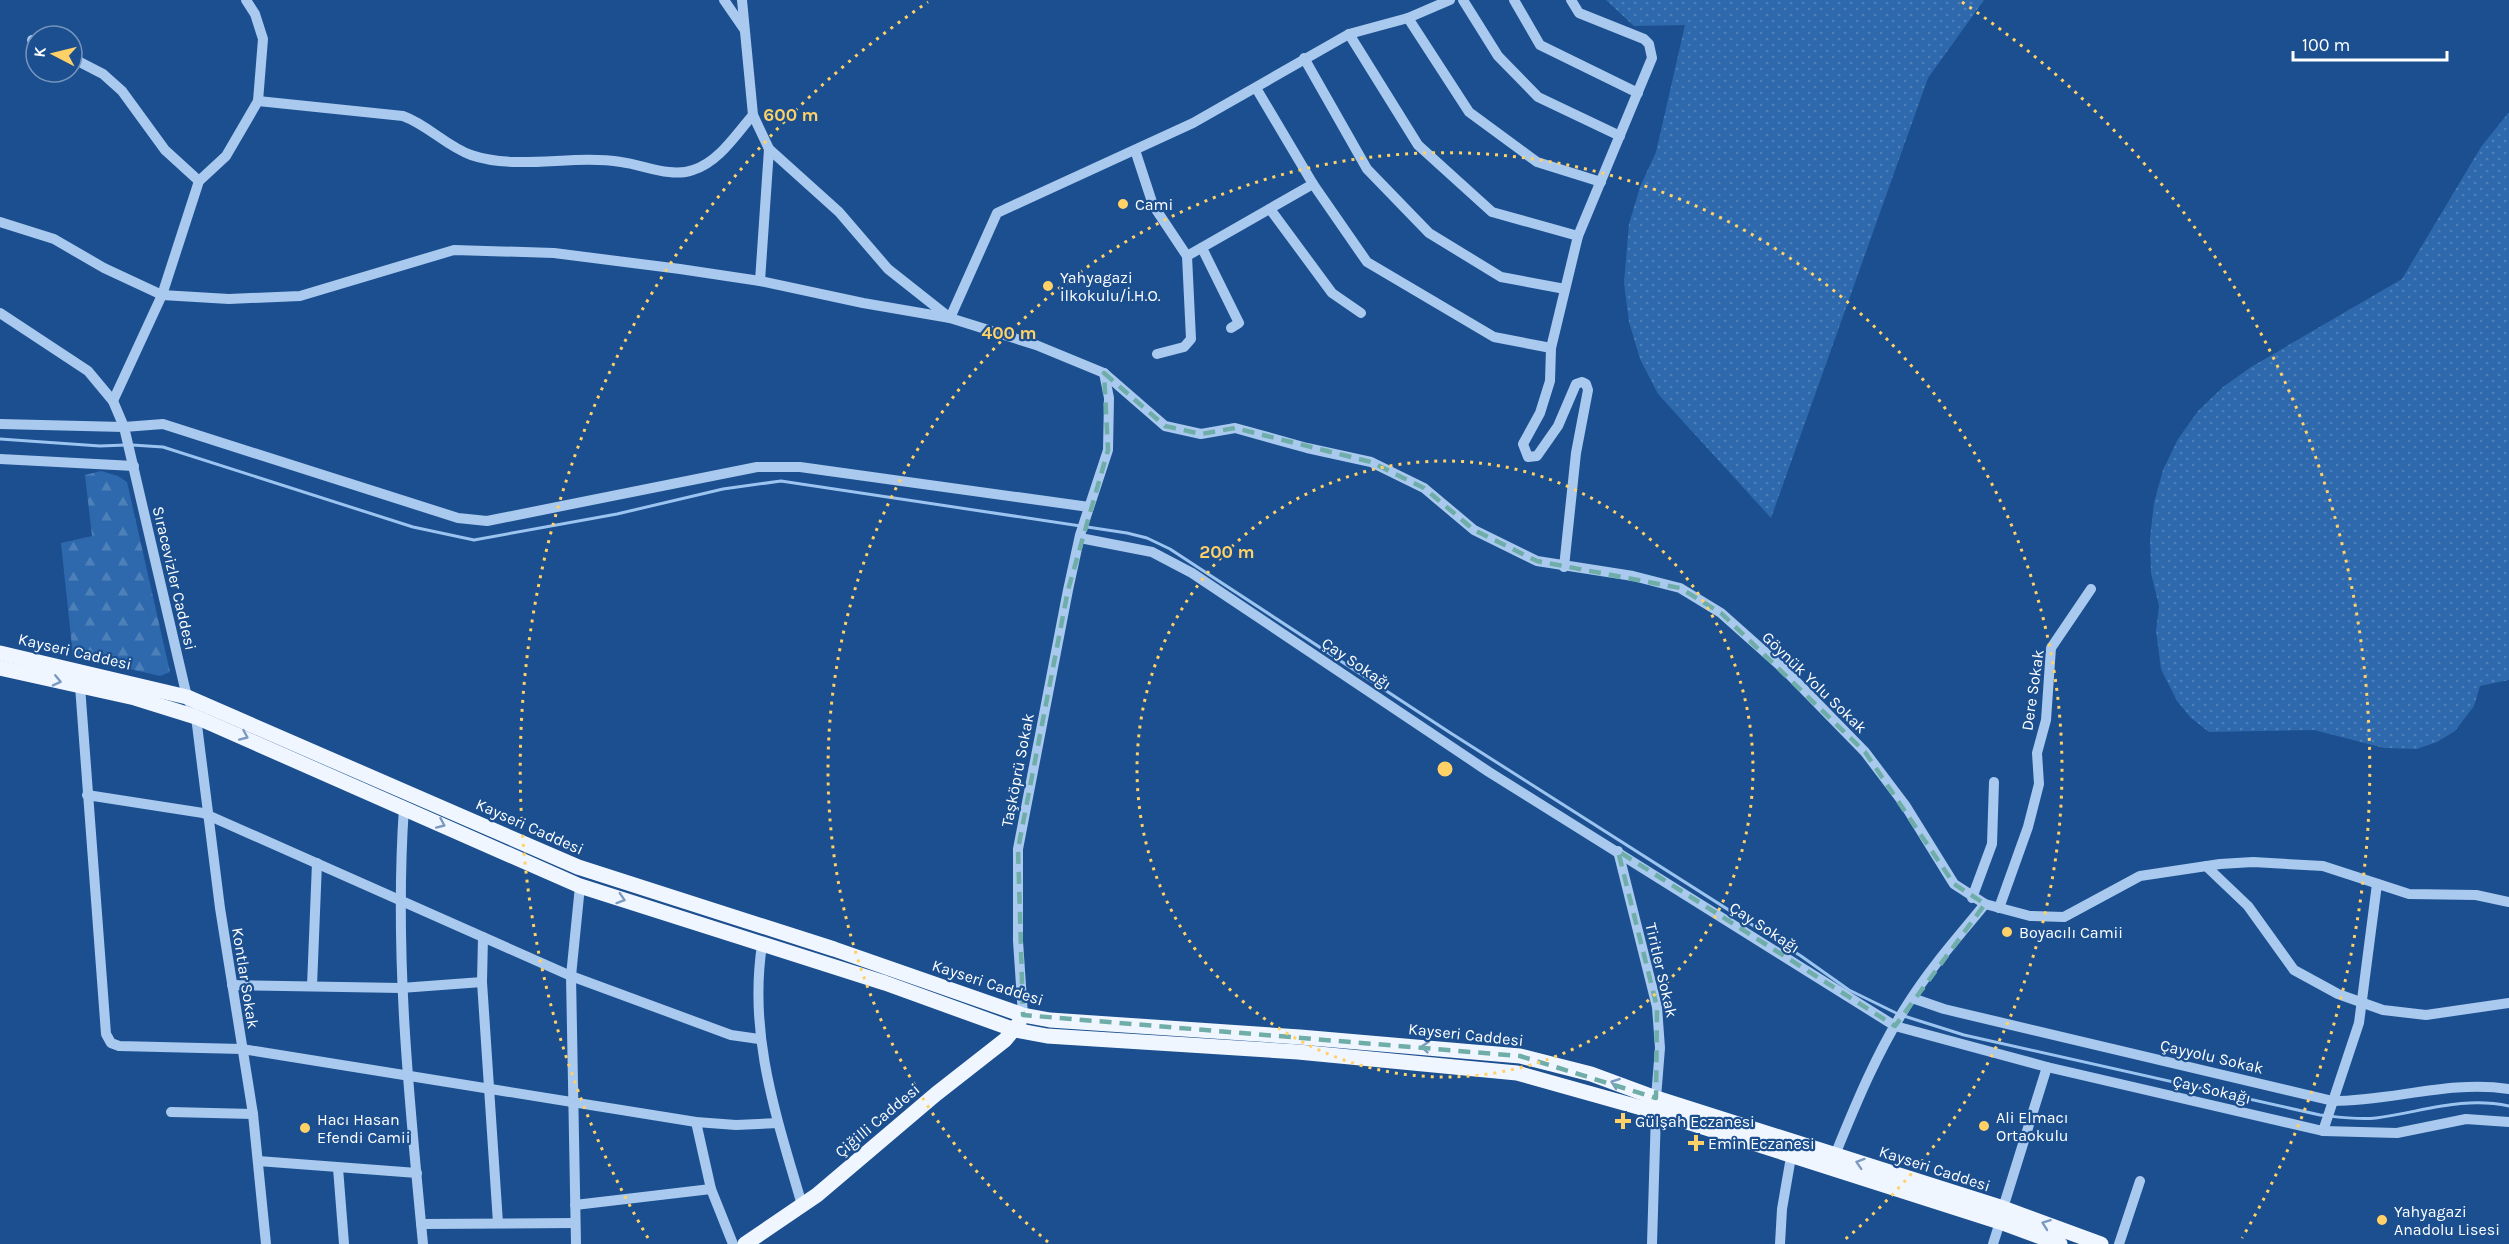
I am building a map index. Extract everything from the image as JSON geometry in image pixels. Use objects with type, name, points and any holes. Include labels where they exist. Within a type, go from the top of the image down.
[{"type":"main road","name":"Kayseri Caddesi","points":[[0,653],[187,697],[578,867],[834,949],[1023,1015],[1050,1020],[1300,1037],[1521,1056],[1591,1074],[1656,1105],[1791,1156],[2101,1244]]},
{"type":"main road","name":"Kayseri Caddesi","points":[[0,668],[135,698],[196,717],[580,886],[885,984],[1015,1030],[1047,1036],[1298,1052],[1517,1073],[1656,1105],[1835,1155],[2001,1215],[2060,1244]]},
{"type":"main road","name":"Çiğilli Caddesi","points":[[745,1244],[802,1205],[1015,1030],[1023,1015]]},
{"type":"street","points":[[113,400],[162,295],[199,181],[226,156],[258,101],[263,39],[255,14],[246,0]]},
{"type":"street","points":[[724,0],[744,29]]},
{"type":"street","points":[[742,0],[753,115],[769,149],[838,212],[888,269],[950,318]]},
{"type":"street","points":[[950,318],[997,213],[1193,123],[1349,34],[1408,18],[1450,0]]},
{"type":"street","points":[[1463,0],[1498,56],[1538,98],[1620,136]]},
{"type":"street","points":[[1514,0],[1540,45],[1638,93]]},
{"type":"street","points":[[1564,567],[1576,453],[1588,388],[1585,382],[1576,384],[1558,426],[1537,456],[1533,458],[1526,455],[1523,439],[1540,413],[1550,381],[1551,348],[1578,236],[1652,58],[1649,44],[1638,35],[1579,13],[1571,0]]},
{"type":"street","points":[[1408,18],[1468,112],[1538,162],[1601,182]]},
{"type":"street","points":[[1349,34],[1418,145],[1492,213],[1578,236]]},
{"type":"street","points":[[1304,58],[1367,169],[1429,233],[1501,277],[1565,289]]},
{"type":"street","points":[[84,65],[113,82],[131,101],[165,150],[199,181]]},
{"type":"street","points":[[1256,88],[1313,184],[1367,262],[1494,338],[1551,348]]},
{"type":"street","points":[[258,101],[403,116],[420,123],[450,146],[473,156],[495,160],[597,159],[676,173],[696,170],[711,160],[753,115]]},
{"type":"street","points":[[760,281],[769,149]]},
{"type":"street","points":[[1135,150],[1153,205],[1187,256],[1191,339],[1184,347],[1157,354]]},
{"type":"street","points":[[1187,256],[1313,184]]},
{"type":"street","points":[[1270,209],[1332,293],[1361,313]]},
{"type":"street","points":[[0,222],[54,239],[104,268],[162,295],[229,299],[300,296],[453,250],[554,253],[760,281],[863,303],[950,318]]},
{"type":"street","points":[[1202,248],[1239,323],[1231,328]]},
{"type":"street","name":"Sıracevizler Caddesi","points":[[0,313],[87,371],[113,400],[124,427],[134,465],[187,697],[196,717]]},
{"type":"street","name":"Göynük Yolu Sokak","points":[[950,318],[1036,345],[1104,373],[1165,426],[1201,434],[1235,428],[1307,448],[1371,462],[1424,488],[1474,530],[1537,561],[1633,576],[1680,588],[1720,613],[1784,669],[1865,752],[1905,805],[1954,884],[1972,898],[1985,904],[2041,918],[2064,917],[2140,876],[2234,862],[2323,866],[2409,894],[2476,894],[2509,902]]},
{"type":"street","name":"Taşköprü Sokak","points":[[1023,1015],[1018,940],[1018,849],[1080,537],[1108,450],[1109,399],[1104,373]]},
{"type":"street","points":[[0,424],[124,427],[163,424],[458,518],[488,521],[757,467],[800,466],[1089,507]]},
{"type":"street","points":[[0,459],[134,465]]},
{"type":"street","name":"Çay Sokağı","points":[[1080,537],[1152,552],[1192,573],[1489,772],[1896,1024],[2047,1067],[2323,1129],[2397,1133],[2466,1119],[2509,1122]]},
{"type":"street","name":"Dere Sokak","points":[[1999,908],[2028,827],[2039,784],[2037,753],[2046,720],[2051,648],[2091,589]]},
{"type":"street","points":[[80,686],[107,1037],[120,1046],[242,1048],[696,1122],[736,1125],[778,1123]]},
{"type":"street","name":"Kontlar Sokak","points":[[196,717],[232,985],[253,1114],[266,1244]]},
{"type":"street","points":[[1972,898],[1992,844],[1994,782]]},
{"type":"street","points":[[87,795],[189,809],[399,898],[571,976],[731,1035],[759,1039]]},
{"type":"street","points":[[404,807],[399,898],[401,988],[423,1244]]},
{"type":"street","name":"Tiritler Sokak","points":[[1618,851],[1657,1007],[1660,1048],[1652,1244]]},
{"type":"street","points":[[312,986],[317,863]]},
{"type":"street","points":[[2206,866],[2248,906],[2294,970],[2315,983],[2363,1004],[2426,1016],[2509,1003]]},
{"type":"street","points":[[2323,1129],[2348,1061],[2363,1004],[2377,884]]},
{"type":"street","points":[[576,1244],[571,976],[580,886]]},
{"type":"street","points":[[1835,1155],[1861,1092],[1910,1000],[1985,904]]},
{"type":"street","points":[[483,937],[482,982],[498,1223]]},
{"type":"street","points":[[762,945],[757,994],[759,1039],[778,1123],[802,1205]]},
{"type":"street","points":[[232,985],[401,988],[482,982]]},
{"type":"street","name":"Çayyolu Sokak","points":[[1910,1000],[2331,1106],[2446,1088],[2491,1086],[2509,1089]]},
{"type":"street","points":[[1994,1244],[2047,1067]]},
{"type":"street","points":[[171,1112],[253,1114]]},
{"type":"street","points":[[696,1122],[711,1188],[733,1244]]},
{"type":"street","points":[[1780,1244],[1791,1156]]},
{"type":"street","points":[[258,1161],[417,1173]]},
{"type":"street","points":[[338,1168],[344,1244]]},
{"type":"street","points":[[2120,1244],[2140,1181]]},
{"type":"street","points":[[575,1206],[711,1188]]},
{"type":"street","points":[[422,1224],[575,1222]]},
{"type":"highlighted area","points":[[1104,373],[1165,426],[1201,434],[1235,428],[1371,462],[1424,488],[1474,530],[1537,561],[1680,588],[1721,613],[1865,752],[1954,884],[1985,904],[1895,1026],[1618,851],[1657,1007],[1656,1098],[1520,1056],[1023,1015],[1018,849],[1068,590],[1108,450]]},
{"type":"green space","points":[[1606,0],[1984,0],[1928,78],[1771,518],[1658,394],[1640,359],[1629,322],[1624,283],[1629,224],[1640,187],[1656,152],[1685,25],[1634,26]]},
{"type":"green space","points":[[2509,112],[2509,680],[2480,686],[2474,706],[2455,731],[2437,742],[2417,749],[2384,748],[2314,730],[2209,732],[2191,718],[2177,701],[2161,669],[2156,631],[2159,606],[2151,573],[2150,538],[2154,503],[2163,470],[2178,439],[2198,411],[2223,387],[2251,367],[2402,279],[2481,147]]},
{"type":"green space","points":[[101,471],[118,476],[127,482],[170,672],[160,676],[73,656],[61,543],[92,536],[85,475]]},
{"type":"waterway","points":[[0,439],[100,446],[126,445]]},
{"type":"waterway","points":[[132,445],[163,447],[413,527],[474,540],[617,514],[723,489],[781,481],[1127,533],[1147,538],[1170,549],[1449,732],[1801,956],[1849,990],[1898,1014]]},
{"type":"waterway","points":[[1904,1016],[1964,1035],[2320,1115],[2369,1119],[2458,1104],[2492,1103],[2509,1106]]},
{"type":"place","name":"Cami","points":[[1123,204]]},
{"type":"place","name":"Yahyagazi İlkokulu/İ.H.O.","points":[[1048,286]]},
{"type":"place","name":"Boyacılı Camii","points":[[2007,932]]},
{"type":"place","name":"Gülşah Eczanesi","points":[[1623,1121]]},
{"type":"place","name":"Ali Elmacı Ortaokulu","points":[[1984,1126]]},
{"type":"place","name":"Hacı Hasan Efendi Camii","points":[[305,1128]]},
{"type":"place","name":"Emin Eczanesi","points":[[1696,1143]]},
{"type":"place","name":"Yahyagazi Anadolu Lisesi","points":[[2382,1220]]}]
